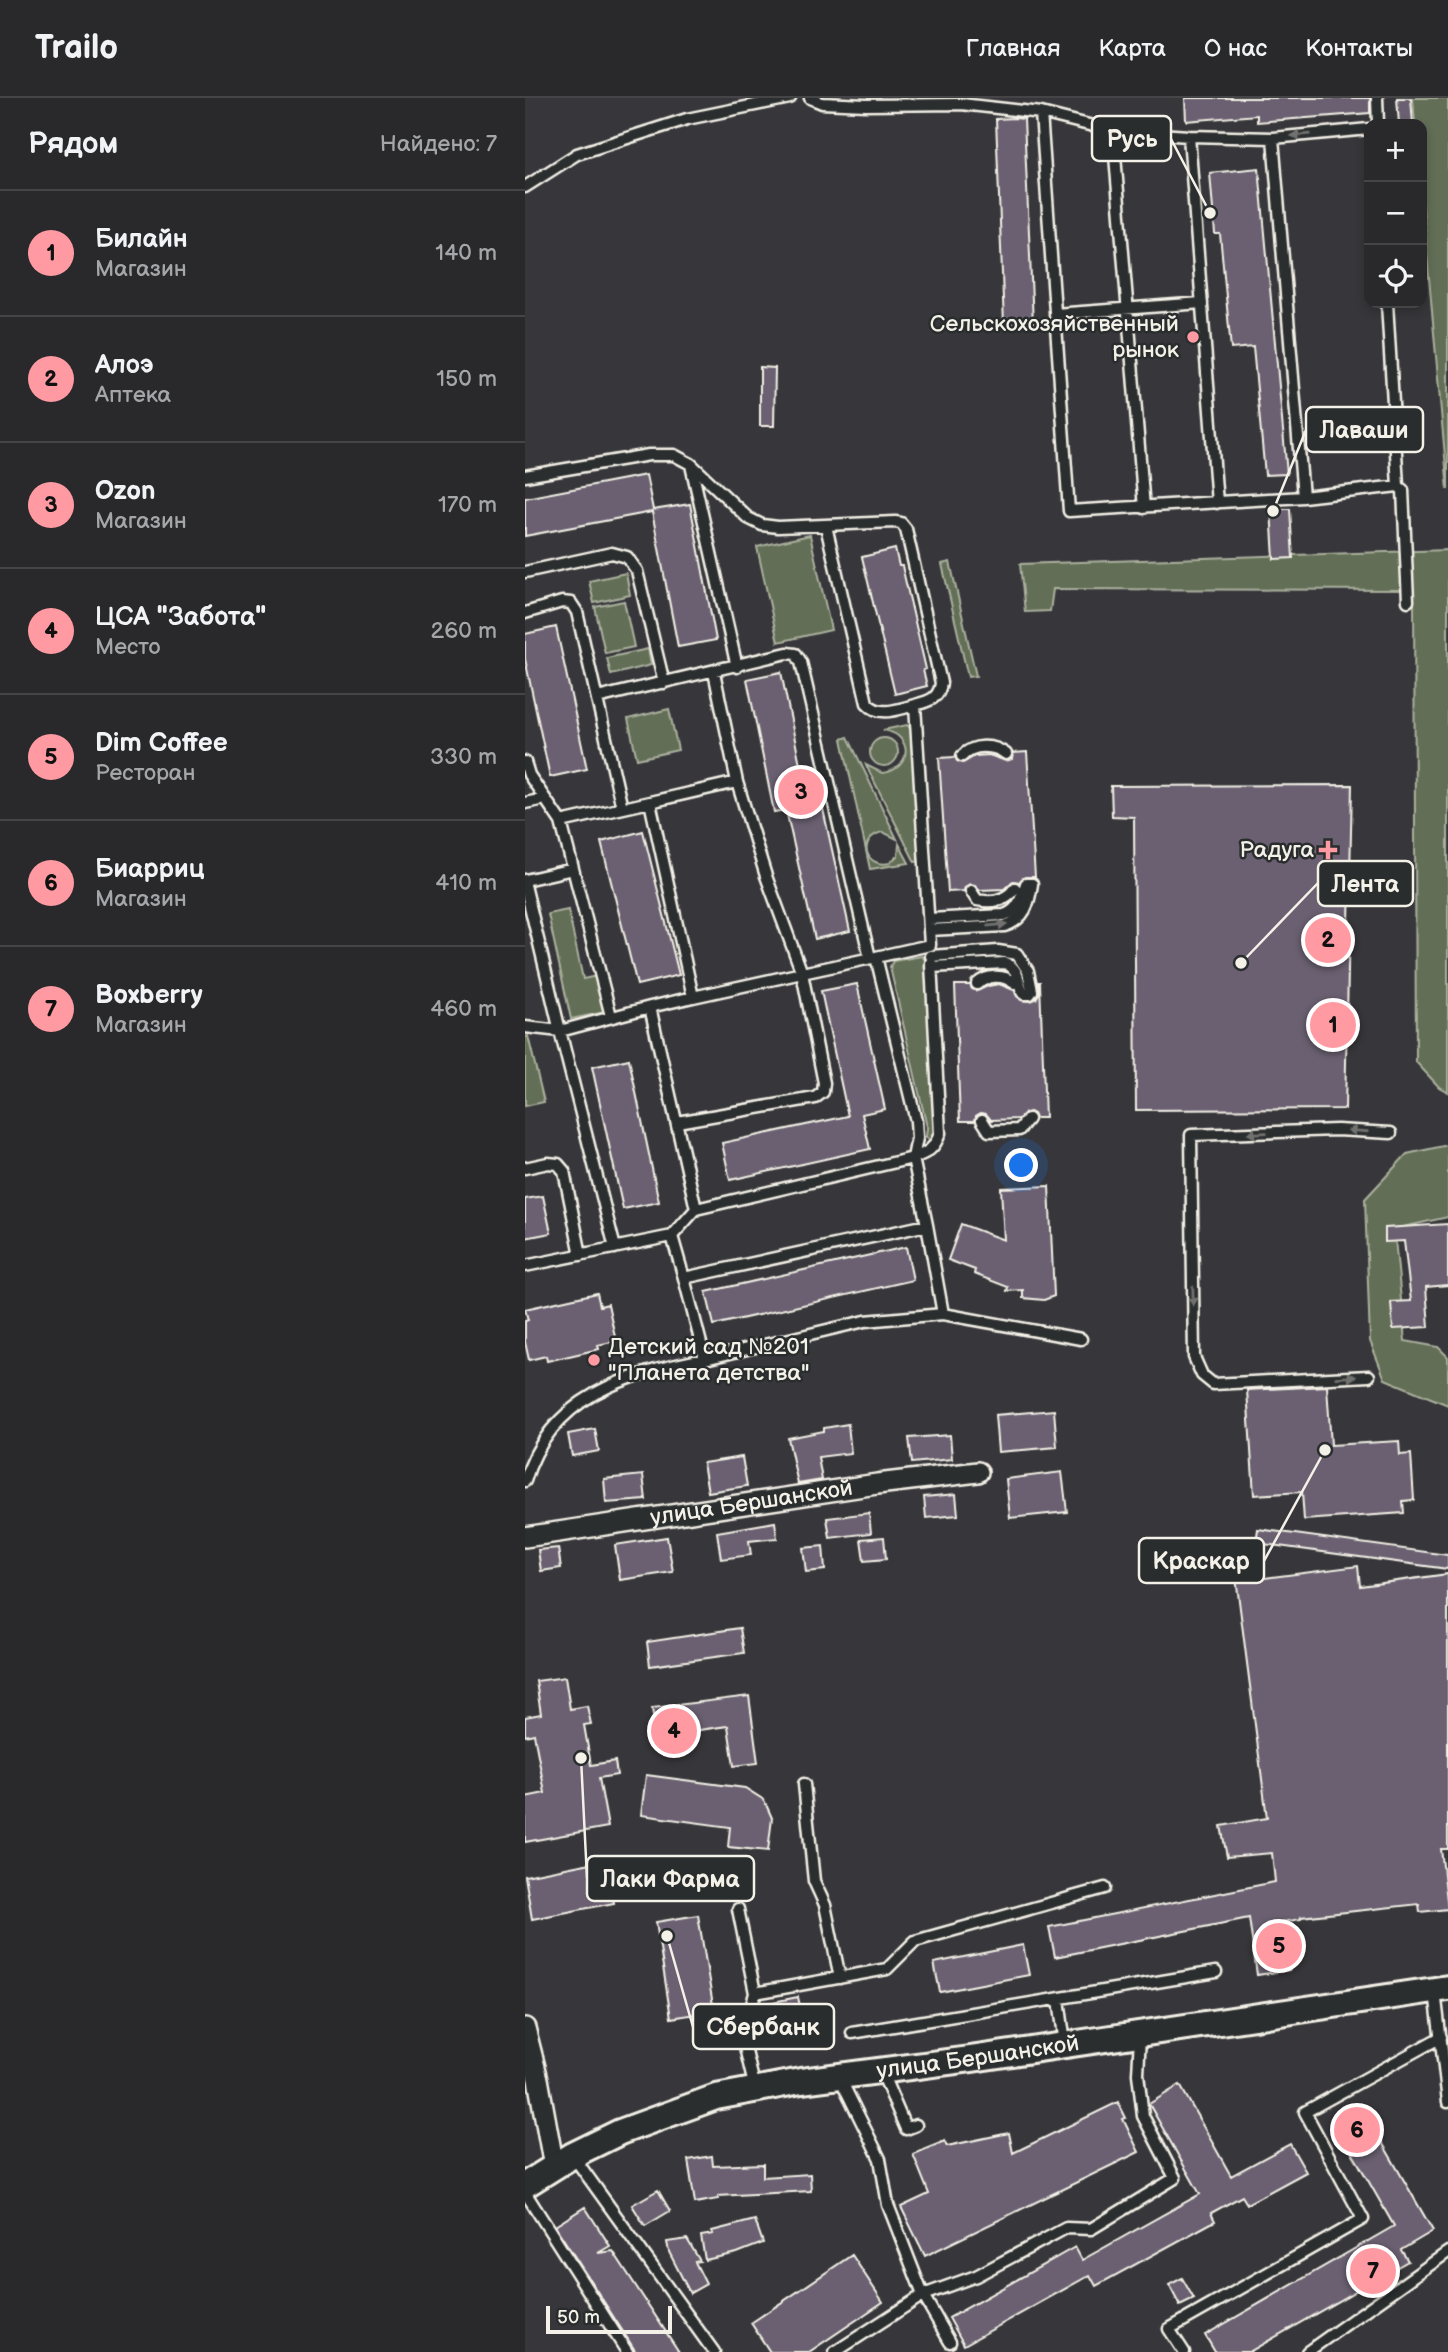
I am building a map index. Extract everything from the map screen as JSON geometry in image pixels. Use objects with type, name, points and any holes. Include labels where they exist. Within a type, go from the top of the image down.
[{"type":"street","name":"улица Бершанской","points":[[526,1533],[978,1472]]},
{"type":"street","name":"улица Бершанской","points":[[525,2185],[563,2161],[620,2132],[716,2097],[880,2069],[971,2059],[1441,1989]]},
{"type":"street","points":[[525,2028],[563,2161]]},
{"type":"street","points":[[525,2063],[538,2079]]},
{"type":"lane","points":[[525,187],[577,154],[687,119],[790,98]]},
{"type":"lane","points":[[810,98],[822,103],[866,105],[961,104],[1041,113],[1113,131],[1189,136],[1273,138],[1364,129]]},
{"type":"lane","points":[[1377,98],[1378,119]]},
{"type":"lane","points":[[1041,113],[1069,511],[1303,497],[1398,486],[1403,490],[1408,601]]},
{"type":"lane","points":[[1113,131],[1144,508]]},
{"type":"lane","points":[[1189,136],[1217,503]]},
{"type":"lane","points":[[1273,138],[1303,497]]},
{"type":"lane","points":[[1055,313],[1202,303]]},
{"type":"lane","points":[[1387,308],[1398,486]]},
{"type":"lane","points":[[525,476],[649,454],[674,455],[691,464],[748,518],[762,525],[778,527],[901,523],[906,529],[941,683],[939,692],[931,700],[882,712],[873,710],[867,703],[826,526]]},
{"type":"lane","points":[[691,464],[737,667]]},
{"type":"lane","points":[[525,572],[611,553],[627,557],[637,571],[664,683]]},
{"type":"lane","points":[[525,613],[562,602],[571,603],[577,612],[622,808]]},
{"type":"lane","points":[[597,698],[787,653],[796,654],[801,662],[916,1121],[917,1138],[913,1158],[943,1314]]},
{"type":"lane","points":[[677,1122],[815,1098],[823,1092],[824,1083],[802,973],[766,876],[737,782],[714,672]]},
{"type":"lane","points":[[525,1266],[672,1236],[696,1209],[913,1158],[928,1152],[936,1144],[940,1133],[915,705]]},
{"type":"lane","points":[[962,756],[976,748],[993,747],[1006,754]]},
{"type":"lane","points":[[525,762],[529,775],[561,822],[611,1016]]},
{"type":"lane","points":[[561,822],[737,782]]},
{"type":"lane","points":[[525,803],[545,799]]},
{"type":"lane","points":[[650,802],[693,997]]},
{"type":"lane","points":[[573,869],[525,882],[614,1248]]},
{"type":"lane","points":[[1025,884],[1032,884],[1028,905],[1013,923],[1005,926],[929,925],[1011,913],[1020,903],[1025,884]]},
{"type":"lane","points":[[971,891],[977,900],[1001,900],[1009,897],[1015,888]]},
{"type":"lane","points":[[525,1027],[560,1031],[611,1016],[802,973],[873,958],[930,950],[998,951],[1017,954],[1028,971],[1032,991],[1024,995],[1016,971],[1013,966],[1005,963],[931,967]]},
{"type":"lane","points":[[977,984],[989,977],[1004,977],[1014,983]]},
{"type":"lane","points":[[650,1007],[696,1209]]},
{"type":"lane","points":[[982,1120],[989,1131],[995,1132],[1019,1130],[1028,1119]]},
{"type":"lane","points":[[1369,1376],[1213,1384],[1202,1375],[1194,1357],[1191,1135],[1337,1130],[1391,1133]]},
{"type":"lane","points":[[525,1168],[548,1163],[558,1164],[564,1171],[581,1255]]},
{"type":"lane","points":[[684,1278],[927,1225]]},
{"type":"lane","points":[[672,1236],[705,1359]]},
{"type":"lane","points":[[525,1481],[538,1447],[557,1421],[588,1397],[654,1369],[865,1321],[943,1314],[1081,1339]]},
{"type":"lane","points":[[804,1784],[814,1881],[825,1905],[840,1978]]},
{"type":"lane","points":[[755,1993],[887,1969],[915,1941],[1105,1888]]},
{"type":"lane","points":[[739,1909],[755,1993],[743,2039],[755,2090]]},
{"type":"lane","points":[[852,2033],[1216,1972]]},
{"type":"lane","points":[[1441,1989],[1441,2037],[1448,2102]]},
{"type":"lane","points":[[1059,1999],[1065,2045]]},
{"type":"lane","points":[[835,2352],[923,2295],[975,2276],[1066,2228],[1091,2229],[1175,2178],[1143,2116],[1138,2074],[1140,2033]]},
{"type":"lane","points":[[1184,2352],[1169,2329],[1363,2219],[1305,2112],[1441,2037]]},
{"type":"lane","points":[[880,2069],[906,2129],[916,2125]]},
{"type":"lane","points":[[838,2076],[880,2159],[888,2205],[923,2295],[950,2342]]},
{"type":"lane","points":[[563,2161],[714,2352]]},
{"type":"lane","points":[[525,2192],[627,2352]]},
{"type":"lane","points":[[1307,2352],[1448,2252]]},
{"type":"green space","points":[[1413,98],[1448,98],[1448,490],[1427,255],[1427,119],[1415,119]]},
{"type":"green space","points":[[810,535],[831,630],[778,642],[757,547]]},
{"type":"green space","points":[[1448,550],[1448,1092],[1439,1087],[1416,1062],[1414,590],[1053,589],[1050,611],[1025,612],[1020,564]]},
{"type":"green space","points":[[950,562],[976,676],[968,677],[942,564]]},
{"type":"green space","points":[[626,573],[630,595],[594,603],[589,581]]},
{"type":"green space","points":[[624,601],[634,647],[605,653],[595,607]]},
{"type":"green space","points":[[648,649],[651,665],[611,675],[607,658]]},
{"type":"green space","points":[[669,709],[678,750],[637,759],[628,719]]},
{"type":"green space","points":[[907,725],[911,729],[919,861],[915,862],[866,765],[882,773],[900,765],[905,754],[903,742],[896,735],[883,730]]},
{"type":"green space","points":[[848,737],[897,839],[883,832],[875,835],[869,840],[867,852],[874,861],[881,864],[890,863],[898,855],[899,844],[909,863],[870,869],[842,739]]},
{"type":"green space","points":[[884,738],[894,742],[898,752],[894,762],[884,766],[874,762],[870,752],[874,742]]},
{"type":"green space","points":[[568,910],[583,979],[597,976],[605,1012],[571,1019],[548,914]]},
{"type":"green space","points":[[922,956],[925,960],[936,1121],[936,1137],[931,1142],[926,1137],[927,1127],[890,967],[893,961]]},
{"type":"green space","points":[[528,1036],[544,1102],[525,1106],[525,1037]]},
{"type":"green space","points":[[1448,1145],[1448,1217],[1394,1229],[1405,1341],[1438,1347],[1448,1357],[1448,1405],[1385,1379],[1370,1341],[1365,1199],[1407,1154]]},
{"type":"building","points":[[1185,98],[1370,98],[1370,113],[1257,122],[1257,115],[1186,121]]},
{"type":"building","points":[[1397,98],[1411,98],[1413,119],[1399,119]]},
{"type":"building","points":[[996,119],[1024,119],[1033,324],[1004,325]]},
{"type":"building","points":[[1259,168],[1287,474],[1265,475],[1253,347],[1231,349],[1220,234],[1215,234],[1210,173]]},
{"type":"building","points":[[760,367],[775,368],[774,426],[760,426]]},
{"type":"building","points":[[646,475],[653,510],[690,504],[716,640],[678,647],[652,512],[525,536],[525,498]]},
{"type":"building","points":[[1271,509],[1290,509],[1293,558],[1274,559]]},
{"type":"building","points":[[895,549],[899,566],[902,566],[926,669],[923,670],[927,686],[895,694],[862,557]]},
{"type":"building","points":[[556,627],[587,769],[550,777],[525,659],[525,634]]},
{"type":"building","points":[[781,672],[808,803],[821,800],[850,931],[815,939],[786,810],[774,812],[747,679]]},
{"type":"building","points":[[1027,752],[1035,877],[1013,881],[1004,889],[979,890],[970,884],[964,891],[948,892],[939,758],[955,757],[963,763],[975,756],[989,755],[1006,761],[1012,759],[1013,753]]},
{"type":"building","points":[[1352,785],[1345,1109],[1136,1110],[1134,817],[1112,816],[1111,786]]},
{"type":"building","points":[[643,831],[679,975],[637,985],[601,842]]},
{"type":"building","points":[[1040,982],[1045,1118],[1035,1118],[1029,1112],[1018,1119],[991,1120],[981,1113],[976,1116],[975,1121],[960,1121],[955,985],[970,985],[977,991],[999,984],[1014,990],[1021,1000],[1030,1001],[1036,999],[1039,993]]},
{"type":"building","points":[[857,984],[885,1109],[862,1114],[870,1149],[730,1180],[722,1143],[848,1116],[821,991]]},
{"type":"building","points":[[629,1059],[659,1202],[623,1209],[592,1067]]},
{"type":"building","points":[[1049,1186],[1054,1296],[1044,1300],[1023,1298],[1023,1290],[1007,1291],[1008,1287],[948,1260],[961,1224],[1004,1240],[1001,1188]]},
{"type":"building","points":[[543,1196],[551,1233],[525,1238],[525,1199]]},
{"type":"building","points":[[1448,1224],[1448,1285],[1426,1287],[1429,1327],[1393,1329],[1391,1302],[1411,1301],[1404,1241],[1385,1242],[1385,1228]]},
{"type":"building","points":[[906,1247],[913,1280],[714,1325],[706,1292]]},
{"type":"building","points":[[597,1293],[600,1306],[608,1304],[616,1341],[598,1345],[599,1349],[547,1361],[546,1356],[529,1360],[525,1342],[525,1321],[528,1320],[525,1309]]},
{"type":"building","points":[[1327,1386],[1331,1445],[1399,1441],[1400,1455],[1411,1454],[1414,1500],[1403,1501],[1404,1513],[1304,1520],[1302,1492],[1254,1495],[1247,1390]]},
{"type":"building","points":[[1054,1410],[1057,1447],[998,1452],[995,1415]]},
{"type":"building","points":[[848,1424],[851,1453],[818,1457],[822,1480],[798,1484],[788,1438]]},
{"type":"building","points":[[595,1429],[599,1451],[572,1456],[568,1434]]},
{"type":"building","points":[[950,1435],[952,1459],[912,1463],[909,1438]]},
{"type":"building","points":[[742,1457],[747,1486],[708,1492],[703,1463]]},
{"type":"building","points":[[1062,1472],[1067,1512],[1010,1518],[1006,1479]]},
{"type":"building","points":[[643,1475],[646,1500],[606,1503],[604,1479]]},
{"type":"building","points":[[956,1494],[958,1515],[926,1518],[924,1497]]},
{"type":"building","points":[[869,1513],[871,1533],[830,1538],[827,1518]]},
{"type":"building","points":[[775,1522],[777,1538],[749,1541],[751,1555],[721,1559],[717,1532]]},
{"type":"building","points":[[1258,1529],[1448,1555],[1448,1569],[1256,1543]]},
{"type":"building","points":[[667,1537],[673,1572],[620,1580],[615,1545]]},
{"type":"building","points":[[884,1537],[886,1559],[864,1561],[861,1539]]},
{"type":"building","points":[[823,1546],[825,1570],[806,1572],[803,1548]]},
{"type":"building","points":[[558,1548],[561,1568],[541,1571],[538,1550]]},
{"type":"building","points":[[1255,1560],[1257,1579],[1358,1566],[1360,1586],[1448,1574],[1448,1849],[1441,1849],[1448,1909],[1420,1912],[1419,1904],[1301,1917],[1282,1922],[1290,1970],[1257,1975],[1249,1918],[1055,1957],[1049,1927],[1275,1882],[1272,1853],[1227,1857],[1221,1826],[1267,1818],[1234,1562]]},
{"type":"building","points":[[740,1628],[744,1653],[650,1666],[647,1642]]},
{"type":"building","points":[[565,1677],[570,1709],[587,1706],[591,1724],[584,1725],[591,1765],[615,1761],[617,1775],[599,1778],[608,1827],[525,1842],[525,1797],[545,1793],[534,1734],[525,1736],[525,1717],[541,1714],[536,1681]]},
{"type":"building","points":[[749,1696],[758,1763],[734,1766],[728,1726],[656,1736],[652,1708]]},
{"type":"building","points":[[646,1775],[745,1788],[764,1800],[772,1818],[768,1851],[728,1847],[730,1827],[641,1815]]},
{"type":"building","points":[[606,1860],[614,1903],[532,1919],[525,1876]]},
{"type":"building","points":[[698,1915],[714,2011],[671,2018],[656,1922]]},
{"type":"building","points":[[1023,1945],[1029,1975],[940,1992],[934,1963]]},
{"type":"building","points":[[798,1997],[804,2025],[773,2031],[768,2003]]},
{"type":"building","points":[[1180,2085],[1231,2176],[1290,2144],[1306,2172],[1247,2204],[1242,2196],[1211,2213],[1215,2221],[1096,2286],[1090,2275],[964,2345],[949,2318],[1075,2247],[1082,2260],[1200,2194],[1149,2104]]},
{"type":"building","points":[[1118,2102],[1139,2152],[925,2256],[901,2207],[929,2194],[913,2154],[945,2141],[947,2146],[1009,2133],[1013,2153]]},
{"type":"building","points":[[1368,2118],[1433,2231],[1401,2250],[1408,2261],[1249,2352],[1215,2352],[1205,2335],[1394,2226],[1341,2133]]},
{"type":"building","points":[[712,2156],[713,2166],[763,2164],[763,2177],[810,2174],[811,2191],[718,2196],[718,2199],[695,2203],[688,2160]]},
{"type":"building","points":[[658,2190],[670,2211],[645,2226],[632,2205]]},
{"type":"building","points":[[585,2207],[610,2246],[598,2253],[613,2251],[679,2352],[636,2352],[555,2226]]},
{"type":"building","points":[[755,2220],[763,2243],[737,2253],[705,2260],[701,2236]]},
{"type":"building","points":[[687,2239],[700,2261],[695,2262],[706,2284],[690,2293],[669,2252],[667,2242]]},
{"type":"building","points":[[852,2255],[883,2302],[809,2352],[770,2352],[751,2323]]},
{"type":"building","points":[[1182,2278],[1194,2299],[1180,2306],[1169,2285]]},
{"type":"place","name":"Русь","points":[[1210,213]]},
{"type":"place","name":"Сельскохозяйственный рынок","points":[[1193,337]]},
{"type":"place","name":"Лаваши","points":[[1273,511]]},
{"type":"place","name":"Ozon","points":[[801,792]]},
{"type":"place","name":"Радуга","points":[[1328,850]]},
{"type":"place","name":"Алоэ","points":[[1328,940]]},
{"type":"place","name":"Лента","points":[[1241,963]]},
{"type":"place","name":"Билайн","points":[[1333,1025]]},
{"type":"place","name":"Детский сад №201 \"Планета детства\"","points":[[594,1360]]},
{"type":"place","name":"Краскар","points":[[1325,1450]]},
{"type":"place","name":"ЦСА \"Забота\"","points":[[674,1731]]},
{"type":"place","name":"Лаки Фарма","points":[[581,1758]]},
{"type":"place","name":"Сбербанк","points":[[667,1936]]},
{"type":"place","name":"Dim Coffee","points":[[1279,1946]]},
{"type":"place","name":"Биарриц","points":[[1357,2130]]},
{"type":"place","name":"Boxberry","points":[[1373,2271]]}]
